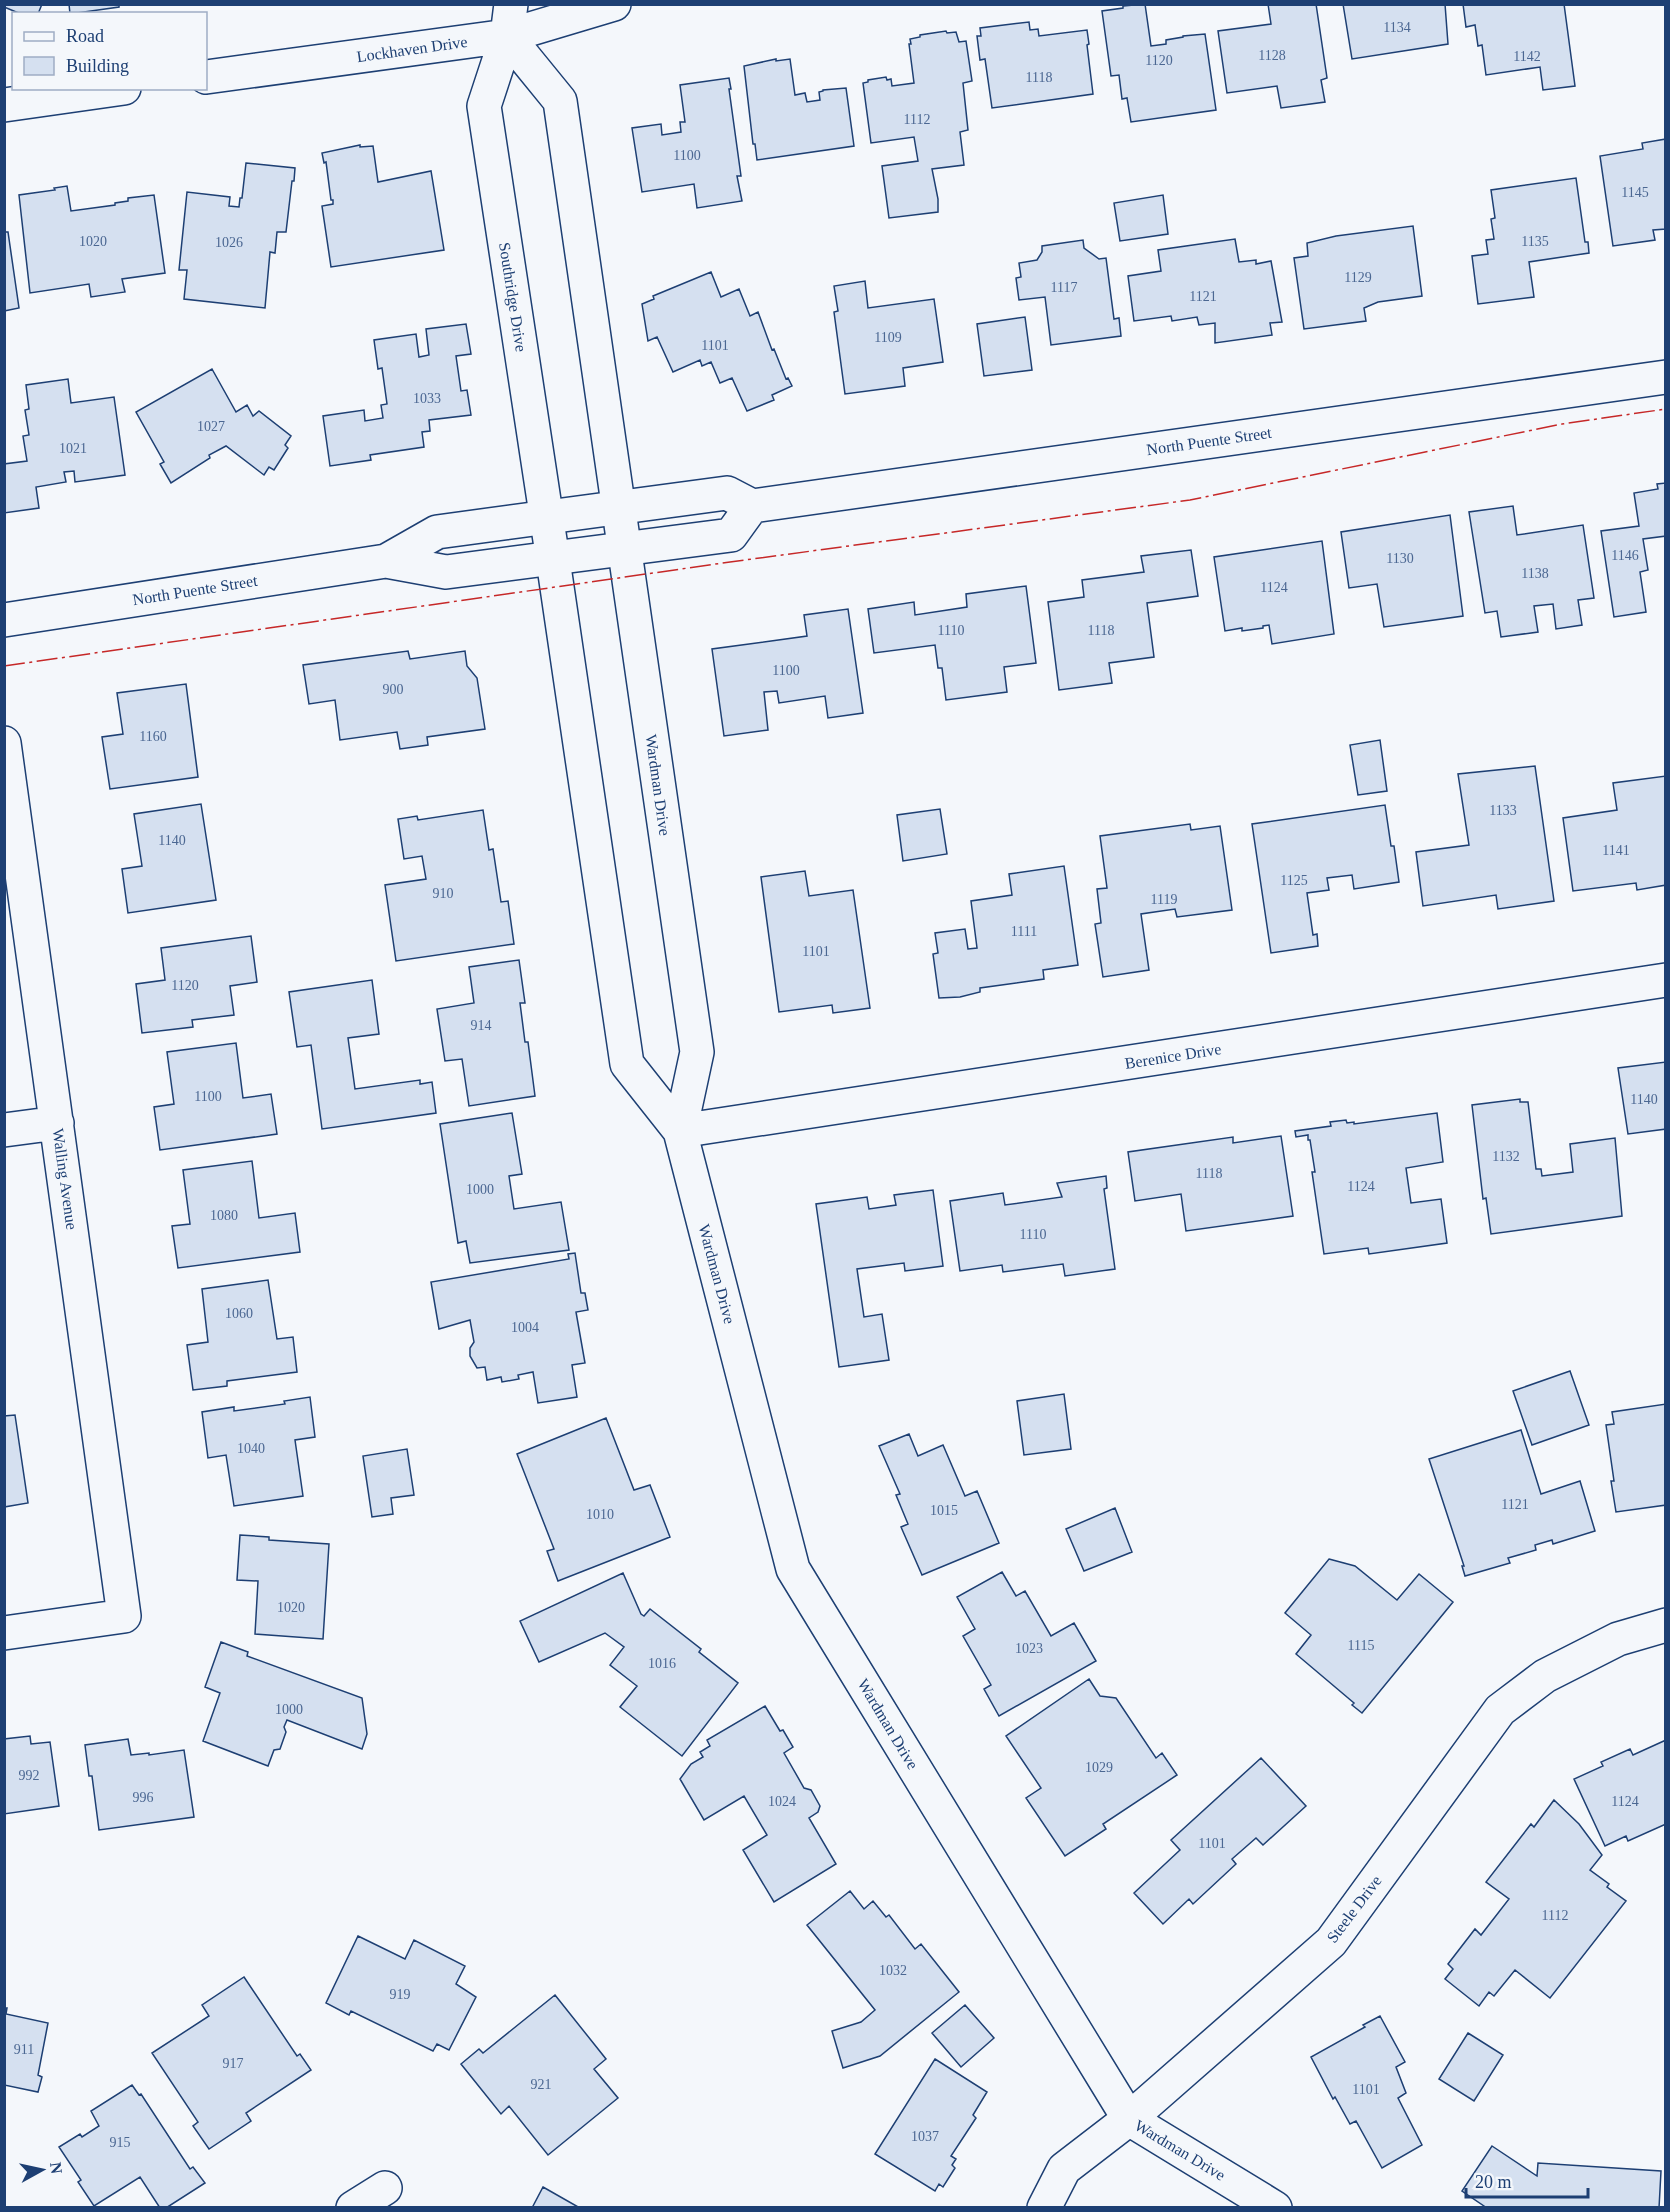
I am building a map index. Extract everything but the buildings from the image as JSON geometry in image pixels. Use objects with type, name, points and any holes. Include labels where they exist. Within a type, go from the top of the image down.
[{"type":"street","name":"Southridge Drive","points":[[511,4],[507,36],[484,106],[553,560]]},
{"type":"street","name":"Lockhaven Drive","points":[[207,77],[507,36],[614,4]]},
{"type":"street","points":[[507,36],[560,101],[618,508]]},
{"type":"street","points":[[4,105],[110,90]]},
{"type":"street","name":"North Puente Street","points":[[386,561],[437,532],[727,494],[752,506],[1665,377]]},
{"type":"street","name":"North Puente Street","points":[[4,620],[386,561],[446,573],[731,535],[752,506]]},
{"type":"street","name":"Wardman Drive","points":[[618,508],[697,1052],[680,1131]]},
{"type":"street","name":"Wardman Drive","points":[[553,560],[627,1064],[680,1131],[793,1569],[1129,2119],[1275,2208]]},
{"type":"street","name":"Walling Avenue","points":[[4,743],[124,1616],[4,1633]]},
{"type":"street","name":"Berenice Drive","points":[[680,1131],[1665,980]]},
{"type":"street","points":[[4,1130],[57,1123]]},
{"type":"street","name":"Steele Drive","points":[[1044,2208],[1064,2169],[1129,2119],[1331,1942],[1500,1710],[1545,1676],[1618,1639],[1665,1625]]},
{"type":"street","points":[[353,2208],[385,2188]]},
{"type":"power","points":[[4,666],[730,562],[1190,500],[1562,424],[1666,409]]}]
